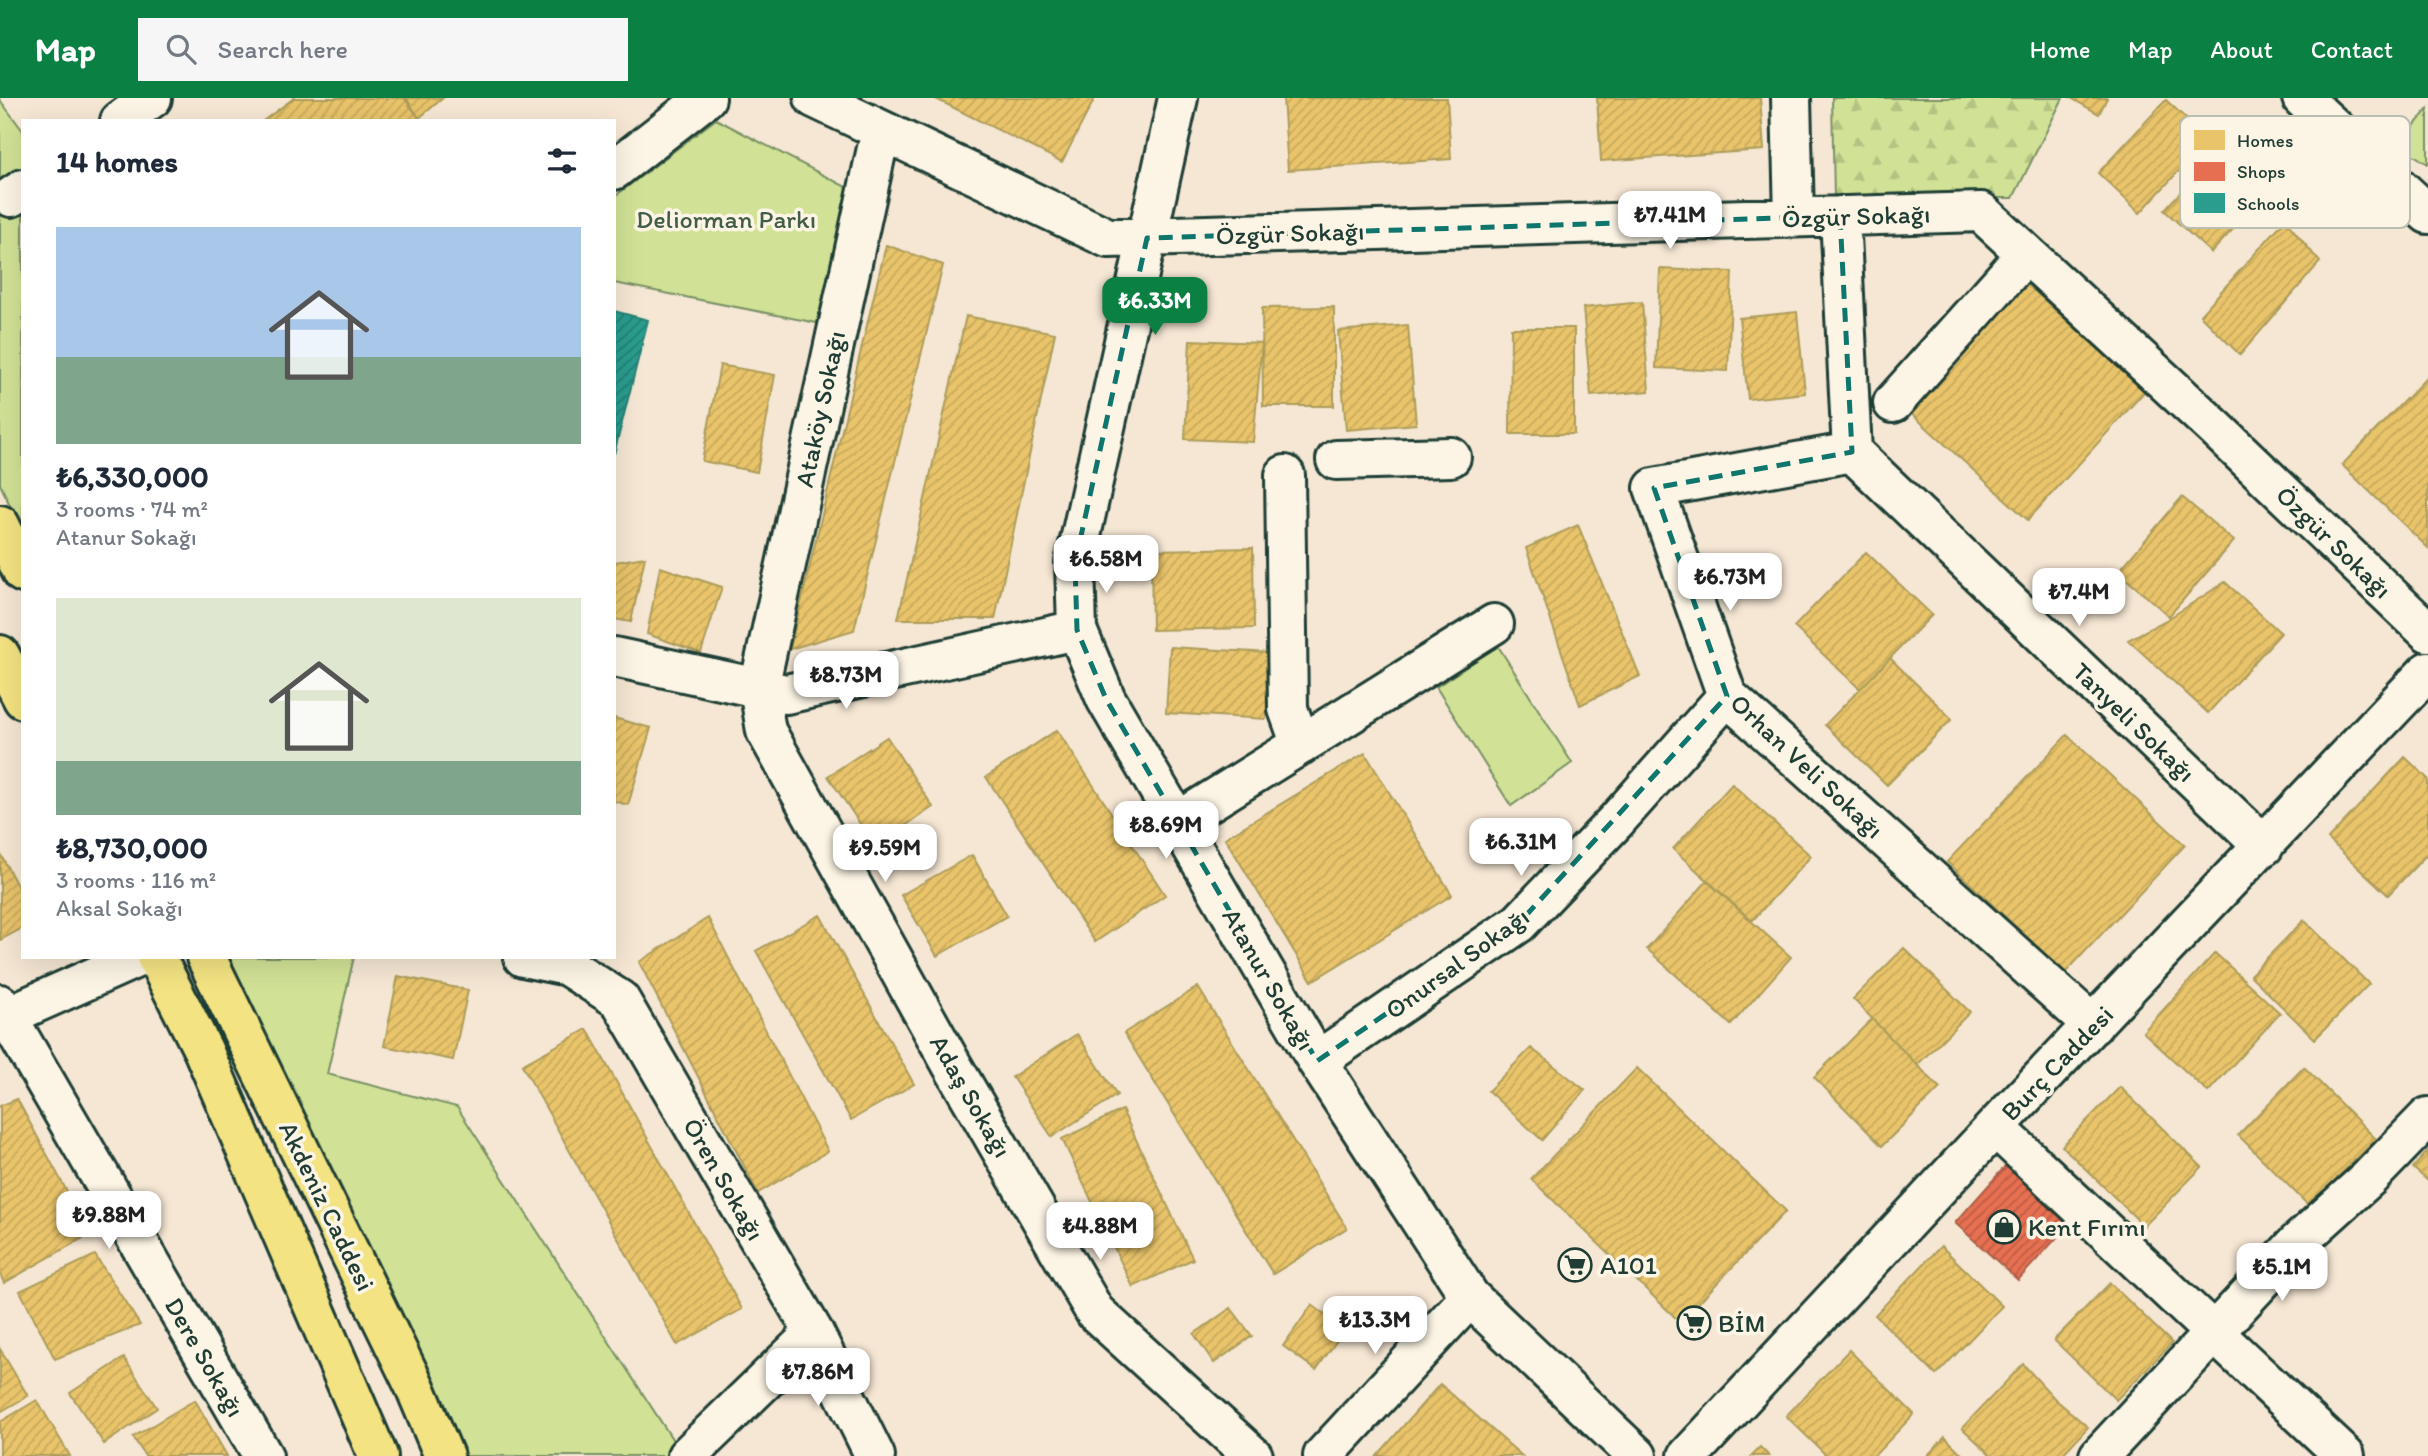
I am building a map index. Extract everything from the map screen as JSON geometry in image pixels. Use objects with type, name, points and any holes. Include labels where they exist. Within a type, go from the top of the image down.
[{"type":"main road","points":[[0,525],[21,569]]},
{"type":"main road","points":[[0,655],[21,695]]},
{"type":"main road","name":"Akdeniz Caddesi","points":[[157,959],[202,1050],[378,1456]]},
{"type":"main road","name":"Akdeniz Caddesi","points":[[207,959],[415,1387],[444,1456]]},
{"type":"street","points":[[616,168],[706,98]]},
{"type":"street","name":"Özgür Sokağı","points":[[814,98],[1108,238],[1981,212],[2216,428],[2428,632]]},
{"type":"street","name":"Atanur Sokağı","points":[[1178,98],[1075,563],[1077,630],[1106,699],[1317,1061],[1470,1297],[1637,1456]]},
{"type":"street","points":[[1790,98],[1794,218]]},
{"type":"street","points":[[2302,98],[2322,116]]},
{"type":"street","name":"Ataköy Sokağı","points":[[759,688],[881,130]]},
{"type":"street","points":[[2410,197],[2428,214]]},
{"type":"street","points":[[1840,216],[1852,452]]},
{"type":"street","points":[[1893,403],[2026,254]]},
{"type":"street","name":"Orhan Veli Sokağı","points":[[1852,452],[1654,488],[1727,696],[2093,1025]]},
{"type":"street","name":"Tanyeli Sokağı","points":[[1852,452],[2264,846]]},
{"type":"street","points":[[1336,460],[1451,457]]},
{"type":"street","points":[[1285,475],[1288,709],[1301,745]]},
{"type":"street","points":[[1177,822],[1494,624]]},
{"type":"street","points":[[616,657],[786,694],[1077,630]]},
{"type":"street","name":"Burç Caddesi","points":[[1688,1456],[1995,1127],[2428,671]]},
{"type":"street","name":"Adaş Sokağı","points":[[759,688],[766,732],[952,1065],[1095,1312],[1253,1456]]},
{"type":"street","name":"Onursal Sokağı","points":[[1317,1061],[1520,923],[1616,821],[1727,696]]},
{"type":"street","points":[[4,1010],[134,959]]},
{"type":"street","name":"Ören Sokağı","points":[[533,959],[567,966],[620,1000],[814,1333],[875,1456]]},
{"type":"street","name":"Dere Sokağı","points":[[4,1010],[263,1456]]},
{"type":"street","points":[[2099,1456],[2298,1241],[2369,1178],[2428,1116]]},
{"type":"street","points":[[1995,1127],[2345,1456]]},
{"type":"street","points":[[1323,1456],[1470,1297]]},
{"type":"street","points":[[687,1456],[814,1333]]},
{"type":"highlighted area","points":[[1840,216],[1852,452],[1654,488],[1727,696],[1519,923],[1317,1061],[1106,699],[1077,630],[1075,563],[1147,238]]},
{"type":"green space","points":[[1832,98],[2063,98],[2013,198],[1834,197]]},
{"type":"green space","points":[[0,100],[21,128],[21,529],[0,484]]},
{"type":"green space","points":[[2428,109],[2428,164],[2410,153],[2410,131]]},
{"type":"green space","name":"Deliorman Parkı","points":[[716,119],[848,188],[817,323],[616,283],[616,195]]},
{"type":"green space","points":[[1498,646],[1572,763],[1511,806],[1436,687]]},
{"type":"green space","points":[[220,959],[354,959],[327,1074],[457,1107],[676,1445],[666,1456],[451,1456]]},
{"type":"building: Homes","points":[[294,98],[404,98],[419,118],[418,119],[266,119]]},
{"type":"building: Homes","points":[[406,98],[443,98],[419,118]]},
{"type":"building: Homes","points":[[934,98],[1095,98],[1062,162]]},
{"type":"building: Homes","points":[[1283,98],[1447,98],[1451,159],[1288,170]]},
{"type":"building: Homes","points":[[1597,98],[1760,98],[1764,150],[1601,161]]},
{"type":"building: Homes","points":[[2071,98],[2107,98],[2099,114]]},
{"type":"building: Homes","points":[[2166,100],[2183,116],[2180,116],[2180,169],[2140,213],[2098,173]]},
{"type":"building: Homes","points":[[2180,193],[2180,225],[2164,210]]},
{"type":"building: Homes","points":[[2184,228],[2234,228],[2211,253]]},
{"type":"building: Homes","points":[[2278,228],[2292,228],[2320,262],[2240,355],[2200,315]]},
{"type":"building: Homes","points":[[886,245],[943,265],[854,630],[790,649]]},
{"type":"building: Homes","points":[[1660,269],[1732,272],[1728,371],[1656,368]]},
{"type":"building: Homes","points":[[2021,279],[2145,391],[2028,520],[1905,408]]},
{"type":"building: Homes","points":[[1642,302],[1649,391],[1591,396],[1583,308]]},
{"type":"building: Homes","points":[[1334,307],[1334,406],[1263,406],[1262,308]]},
{"type":"building: Homes","points":[[1797,312],[1805,393],[1748,399],[1739,318]]},
{"type":"building: Homes","points":[[966,316],[1055,333],[995,619],[898,619]]},
{"type":"building: Homes","points":[[1408,325],[1416,424],[1346,430],[1338,331]]},
{"type":"building: Homes","points":[[1511,328],[1574,328],[1574,434],[1510,434]]},
{"type":"building: Homes","points":[[1190,340],[1262,343],[1253,442],[1185,439]]},
{"type":"building: Homes","points":[[720,365],[775,375],[757,472],[702,461]]},
{"type":"building: Homes","points":[[2428,376],[2428,548],[2342,465]]},
{"type":"building: Homes","points":[[2182,497],[2234,541],[2169,616],[2118,572]]},
{"type":"building: Homes","points":[[1578,525],[1640,676],[1580,705],[1526,548]]},
{"type":"building: Homes","points":[[1253,548],[1254,628],[1152,630],[1151,550]]},
{"type":"building: Homes","points":[[1866,552],[1932,615],[1860,689],[1794,627]]},
{"type":"building: Homes","points":[[645,557],[631,622],[616,619],[616,562]]},
{"type":"building: Homes","points":[[660,567],[722,587],[701,653],[647,634]]},
{"type":"building: Homes","points":[[2225,582],[2281,633],[2208,713],[2128,640],[2168,619]]},
{"type":"building: Homes","points":[[1170,647],[1270,653],[1266,719],[1166,713]]},
{"type":"building: Homes","points":[[1890,658],[1952,719],[1887,785],[1825,725]]},
{"type":"building: Homes","points":[[616,719],[651,728],[628,805],[616,802]]},
{"type":"building: Homes","points":[[1057,730],[1165,895],[1095,942],[986,777]]},
{"type":"building: Homes","points":[[2067,735],[2185,845],[2065,973],[1947,862]]},
{"type":"building: Homes","points":[[887,737],[933,807],[875,846],[828,776]]},
{"type":"building: Homes","points":[[1365,753],[1452,895],[1312,981],[1225,838]]},
{"type":"building: Homes","points":[[2405,757],[2428,779],[2428,853],[2388,895],[2328,839]]},
{"type":"building: Homes","points":[[1732,784],[1811,856],[1752,921],[1673,849]]},
{"type":"building: Homes","points":[[0,853],[21,893],[21,929],[0,940]]},
{"type":"building: Homes","points":[[972,855],[1007,916],[937,956],[901,895]]},
{"type":"building: Homes","points":[[1707,881],[1791,957],[1731,1025],[1647,949]]},
{"type":"building: Homes","points":[[820,915],[914,1084],[851,1120],[756,951]]},
{"type":"building: Homes","points":[[708,918],[828,1151],[758,1193],[639,962]]},
{"type":"building: Homes","points":[[2304,920],[2369,984],[2315,1039],[2250,975]]},
{"type":"building: Homes","points":[[1904,948],[1970,1012],[1917,1065],[1853,999]]},
{"type":"building: Homes","points":[[2215,953],[2280,1013],[2208,1092],[2143,1032]]},
{"type":"building: Homes","points":[[398,976],[468,990],[453,1060],[384,1046]]},
{"type":"building: Homes","points":[[1198,987],[1347,1228],[1273,1274],[1124,1033]]},
{"type":"building: Homes","points":[[1872,1019],[1940,1088],[1882,1146],[1814,1077]]},
{"type":"building: Homes","points":[[587,1029],[742,1309],[677,1345],[522,1065]]},
{"type":"building: Homes","points":[[1077,1034],[1117,1095],[1052,1137],[1012,1077]]},
{"type":"building: Homes","points":[[1531,1048],[1585,1090],[1542,1140],[1488,1091]]},
{"type":"building: Homes","points":[[2304,1067],[2376,1139],[2309,1206],[2238,1135]]},
{"type":"building: Homes","points":[[1637,1068],[1786,1211],[1680,1322],[1531,1179]]},
{"type":"building: Homes","points":[[2120,1087],[2202,1167],[2144,1226],[2062,1146]]},
{"type":"building: Homes","points":[[17,1099],[90,1234],[4,1283],[0,1274],[0,1106]]},
{"type":"building: Homes","points":[[1122,1110],[1193,1259],[1133,1287],[1062,1139]]},
{"type":"building: Homes","points":[[2428,1151],[2428,1181],[2413,1168]]},
{"type":"building: Homes","points":[[1941,1246],[2002,1306],[1936,1375],[1875,1315]]},
{"type":"building: Homes","points":[[95,1255],[140,1325],[55,1359],[20,1291]]},
{"type":"building: Homes","points":[[2110,1283],[2172,1343],[2116,1400],[2054,1340]]},
{"type":"building: Homes","points":[[1312,1305],[1345,1329],[1316,1370],[1283,1346]]},
{"type":"building: Homes","points":[[1231,1308],[1252,1336],[1214,1363],[1194,1334]]},
{"type":"building: Homes","points":[[0,1349],[28,1396],[0,1412]]},
{"type":"building: Homes","points":[[1849,1350],[1914,1414],[1874,1456],[1827,1456],[1786,1416]]},
{"type":"building: Homes","points":[[124,1358],[157,1408],[104,1444],[70,1393]]},
{"type":"building: Homes","points":[[2023,1364],[2055,1399],[2088,1427],[2061,1456],[1992,1456],[1962,1428]]},
{"type":"building: Homes","points":[[1440,1384],[1522,1456],[1377,1456]]},
{"type":"building: Homes","points":[[37,1400],[70,1456],[0,1456],[0,1422]]},
{"type":"building: Homes","points":[[195,1400],[227,1456],[145,1456],[133,1437]]},
{"type":"building: Homes","points":[[1945,1437],[1964,1456],[1927,1456]]},
{"type":"building: Homes","points":[[1760,1447],[1769,1456],[1751,1456]]},
{"type":"building: Shops","points":[[2010,1161],[2074,1219],[2018,1280],[1955,1223]]},
{"type":"building: Schools","points":[[616,312],[648,320],[616,446]]},
{"type":"place","name":"Kent Fırını","points":[[2004,1227]]},
{"type":"place","name":"A101","points":[[1575,1265]]},
{"type":"place","name":"BİM","points":[[1694,1323]]}]
